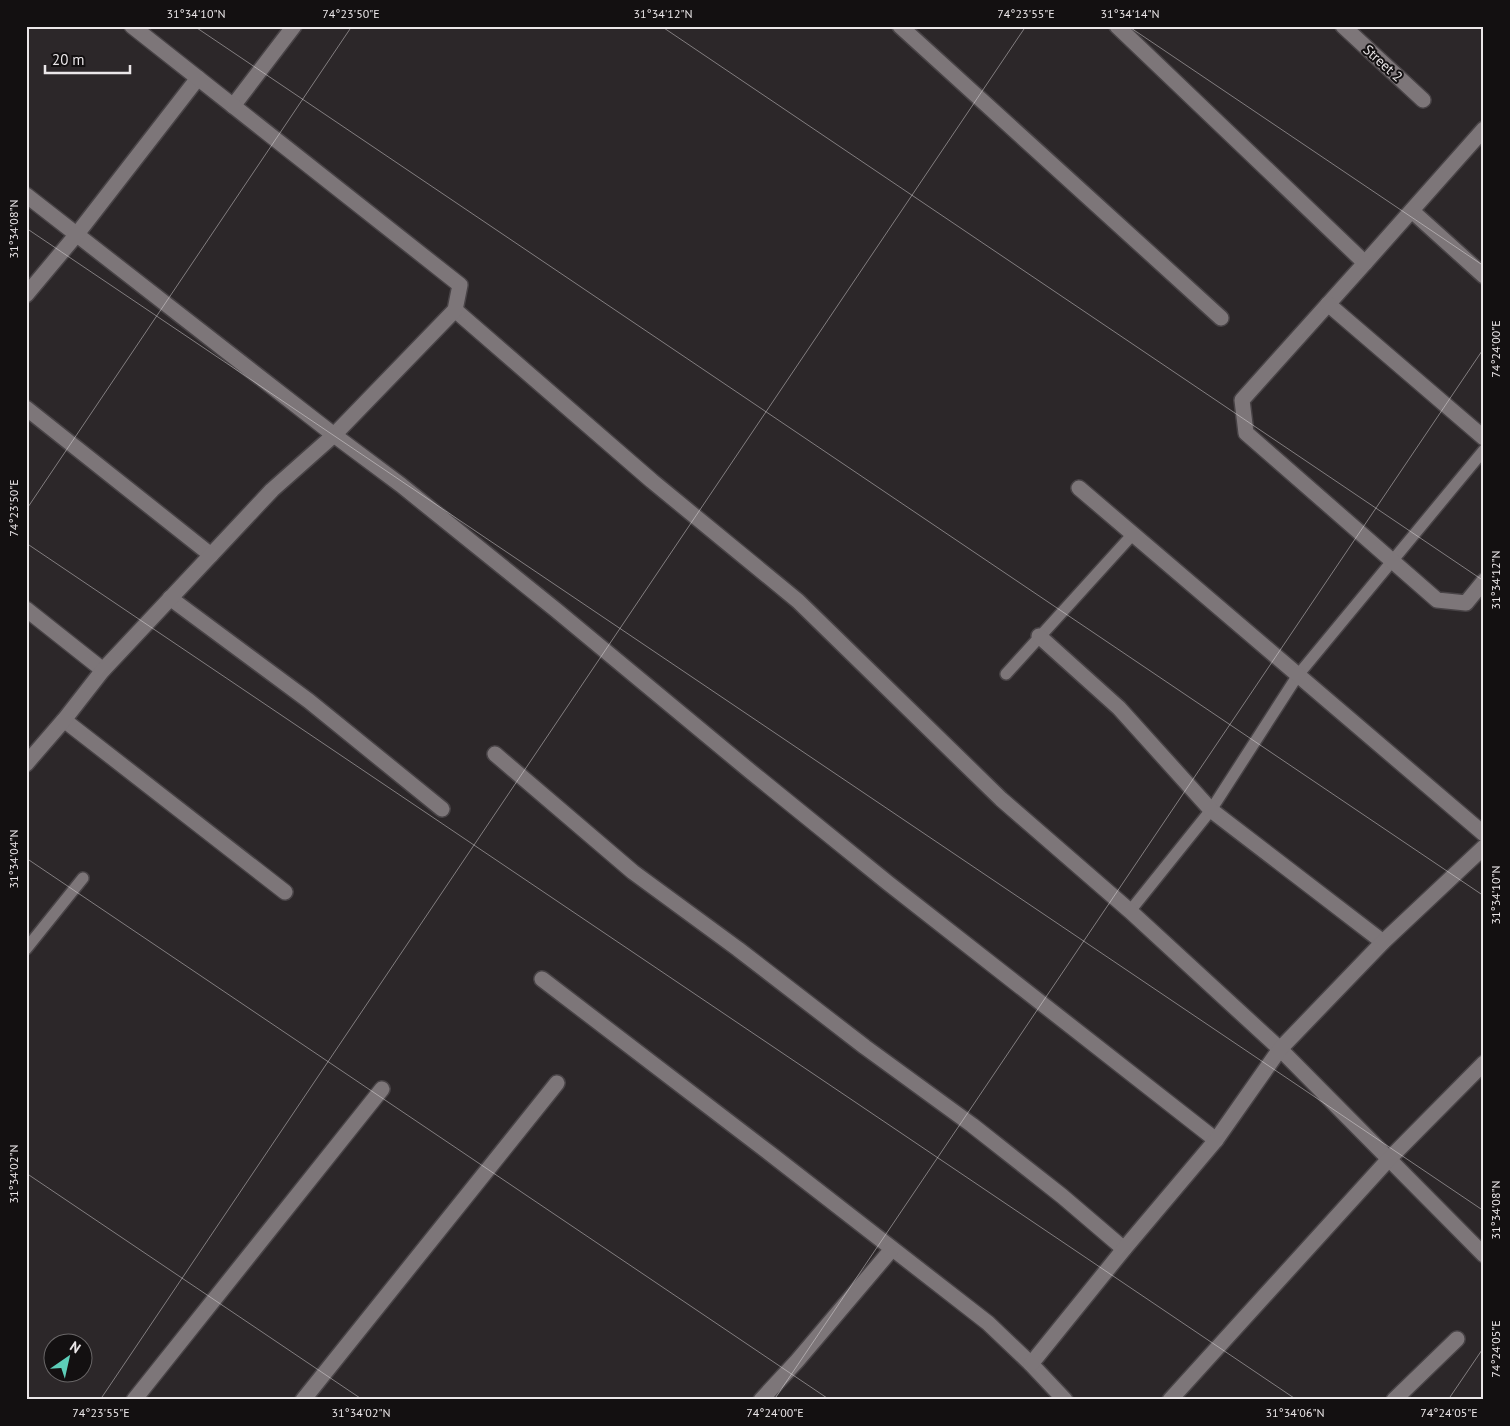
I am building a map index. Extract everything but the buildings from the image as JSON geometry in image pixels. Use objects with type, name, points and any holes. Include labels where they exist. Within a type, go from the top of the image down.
[{"type":"street","points":[[26,764],[64,720],[103,670],[272,490],[334,435],[455,310],[460,285],[132,26]]},
{"type":"street","points":[[233,106],[294,26]]},
{"type":"street","points":[[900,26],[1221,318]]},
{"type":"street","name":"Street 2","points":[[1343,26],[1424,100]]},
{"type":"street","points":[[1123,28],[1365,264]]},
{"type":"street","points":[[26,295],[77,234],[198,78]]},
{"type":"street","points":[[1484,129],[1242,400],[1246,433],[1436,600],[1466,603],[1484,581]]},
{"type":"street","points":[[26,195],[401,485],[888,883],[1216,1140]]},
{"type":"street","points":[[1412,211],[1484,276]]},
{"type":"street","points":[[1328,304],[1484,438]]},
{"type":"street","points":[[455,310],[652,481],[798,601],[1001,800],[1130,911],[1280,1049],[1484,1255]]},
{"type":"street","points":[[26,408],[211,555]]},
{"type":"street","points":[[1079,488],[1484,834]]},
{"type":"street","points":[[170,598],[308,701],[442,809]]},
{"type":"street","points":[[26,609],[103,670]]},
{"type":"street","points":[[1040,636],[1119,708],[1212,810],[1383,942]]},
{"type":"street","points":[[64,720],[285,892]]},
{"type":"street","points":[[495,754],[633,872],[972,1125],[1062,1196],[1124,1249]]},
{"type":"street","points":[[1031,1364],[1124,1249],[1216,1140],[1280,1049],[1383,942],[1484,847]]},
{"type":"street","points":[[542,978],[988,1323],[1031,1364],[1064,1400]]},
{"type":"street","points":[[1170,1400],[1388,1160],[1484,1063]]},
{"type":"street","points":[[303,1400],[557,1083]]},
{"type":"street","points":[[134,1400],[382,1089]]},
{"type":"street","points":[[761,1400],[796,1362],[892,1249]]},
{"type":"street","points":[[1394,1400],[1457,1339]]},
{"type":"lane","points":[[1130,911],[1212,810],[1298,675],[1484,450]]},
{"type":"lane","points":[[1006,674],[1132,534]]},
{"type":"lane","points":[[26,949],[83,878]]}]
